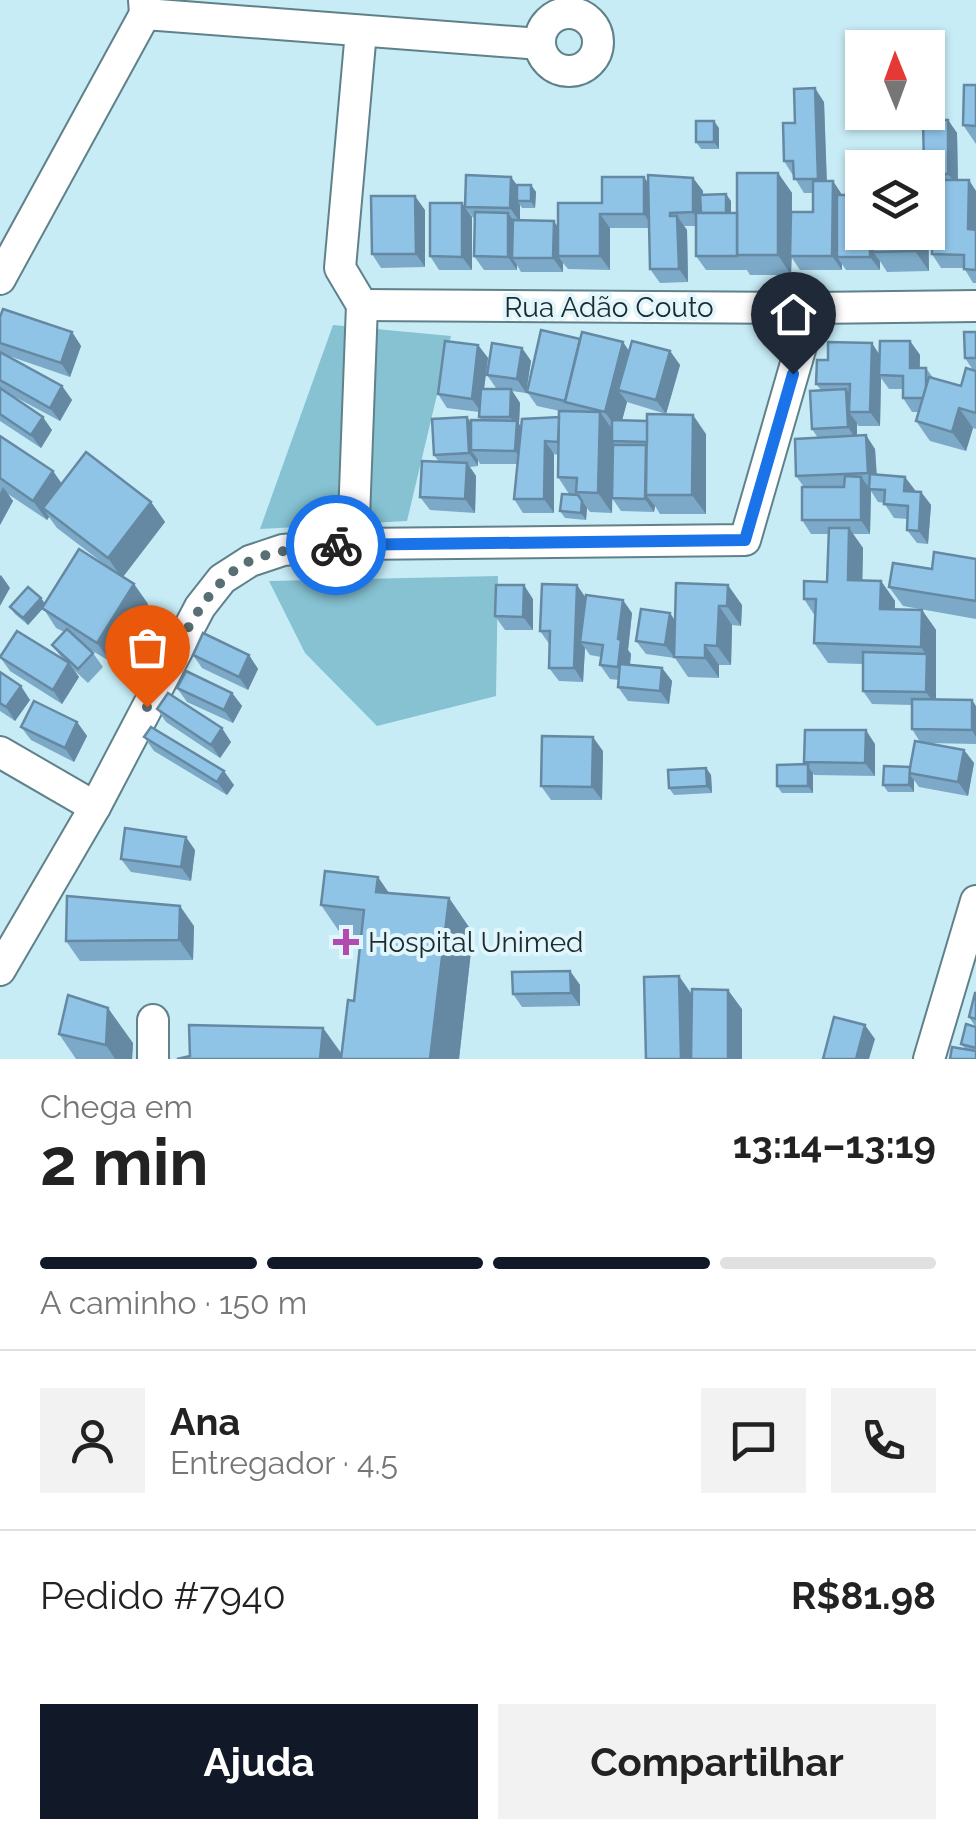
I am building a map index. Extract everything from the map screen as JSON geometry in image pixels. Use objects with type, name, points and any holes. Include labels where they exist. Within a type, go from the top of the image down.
[{"type":"street","points":[[0,278],[145,7],[361,31],[540,44]]},
{"type":"street","points":[[353,544],[362,306],[340,268],[361,31]]},
{"type":"street","name":"Rua Adão Couto","points":[[362,306],[976,306]]},
{"type":"street","points":[[0,970],[95,807],[200,608],[222,579],[250,561],[284,550],[353,544],[745,540],[812,308]]},
{"type":"street","points":[[0,752],[95,807]]},
{"type":"street","points":[[928,1059],[976,901]]},
{"type":"street","points":[[153,1020],[153,1059]]},
{"type":"shaded area","points":[[333,325],[451,336],[407,521],[260,529]]},
{"type":"shaded area","points":[[498,576],[496,696],[377,726],[305,653],[269,581]]},
{"type":"building","points":[[964,85],[976,85],[976,126],[963,125]]},
{"type":"building","points":[[815,88],[818,179],[794,179],[793,161],[784,161],[783,123],[795,123],[794,89]]},
{"type":"building","points":[[948,120],[948,174],[945,150],[924,150],[923,130],[945,130]]},
{"type":"building","points":[[696,121],[714,121],[714,142],[696,142]]},
{"type":"building","points":[[737,173],[778,173],[778,255],[737,255]]},
{"type":"building","points":[[466,175],[511,177],[510,208],[465,207]]},
{"type":"building","points":[[648,175],[693,178],[693,212],[670,213],[677,216],[679,269],[650,269]]},
{"type":"building","points":[[602,177],[644,177],[644,214],[600,214],[600,256],[558,256],[558,203],[602,203]]},
{"type":"building","points":[[945,180],[969,180],[968,229],[976,230],[976,270],[964,269],[964,255],[932,254],[932,250],[945,250]]},
{"type":"building","points":[[813,181],[833,181],[832,256],[790,256],[791,212],[813,212]]},
{"type":"building","points":[[517,185],[531,185],[531,201],[517,201]]},
{"type":"building","points":[[726,194],[726,213],[701,213],[700,195]]},
{"type":"building","points":[[837,195],[845,195],[845,250],[870,250],[870,257],[837,257]]},
{"type":"building","points":[[371,196],[415,196],[416,254],[372,254]]},
{"type":"building","points":[[430,203],[462,203],[462,257],[430,256]]},
{"type":"building","points":[[475,212],[508,213],[508,257],[474,256]]},
{"type":"building","points":[[696,213],[737,213],[737,256],[696,256]]},
{"type":"building","points":[[513,220],[554,221],[553,258],[512,258]]},
{"type":"building","points":[[873,250],[915,250],[915,251]]},
{"type":"building","points":[[3,309],[72,332],[61,363],[0,343]]},
{"type":"building","points":[[541,330],[580,339],[565,401],[527,392]]},
{"type":"building","points":[[582,332],[623,342],[605,412],[565,402]]},
{"type":"building","points":[[964,332],[976,332],[976,358],[965,358]]},
{"type":"building","points":[[445,341],[478,345],[472,399],[438,394]]},
{"type":"building","points":[[632,341],[670,351],[656,400],[618,390]]},
{"type":"building","points":[[880,341],[910,341],[910,368],[926,368],[923,398],[903,398],[903,376],[879,375]]},
{"type":"building","points":[[828,342],[872,343],[870,412],[849,412],[850,384],[816,384],[817,360],[828,360]]},
{"type":"building","points":[[492,343],[522,348],[517,379],[487,375]]},
{"type":"building","points":[[0,352],[62,386],[50,408],[0,380]]},
{"type":"building","points":[[966,368],[976,371],[976,413],[959,408],[952,432],[916,421],[929,377],[961,386]]},
{"type":"building","points":[[0,388],[43,417],[31,435],[0,414]]},
{"type":"building","points":[[481,389],[511,389],[510,417],[479,417]]},
{"type":"building","points":[[846,389],[848,427],[812,429],[810,391]]},
{"type":"building","points":[[559,411],[600,412],[598,493],[576,492],[577,478],[558,477]]},
{"type":"building","points":[[647,414],[693,415],[692,495],[646,495]]},
{"type":"building","points":[[467,417],[469,453],[434,455],[432,419]]},
{"type":"building","points":[[559,417],[558,442],[545,441],[544,499],[514,499],[522,419]]},
{"type":"building","points":[[471,420],[517,421],[515,451],[471,450]]},
{"type":"building","points":[[612,420],[647,421],[647,442],[612,441]]},
{"type":"building","points":[[866,435],[868,473],[796,476],[795,439]]},
{"type":"building","points":[[0,436],[53,471],[33,501],[0,478]]},
{"type":"building","points":[[613,445],[646,445],[645,499],[612,498]]},
{"type":"building","points":[[86,452],[151,502],[108,558],[43,508]]},
{"type":"building","points":[[422,461],[467,463],[465,499],[420,497]]},
{"type":"building","points":[[870,474],[905,477],[904,491],[921,492],[919,531],[907,530],[908,506],[884,504],[885,490],[869,489]]},
{"type":"building","points":[[845,476],[861,477],[861,520],[802,520],[802,487],[844,487]]},
{"type":"building","points":[[562,494],[578,495],[581,513],[560,511]]},
{"type":"building","points":[[829,528],[849,528],[848,580],[881,581],[880,609],[922,610],[921,647],[814,643],[816,599],[804,599],[804,581],[827,582]]},
{"type":"building","points":[[79,549],[134,584],[97,643],[42,608]]},
{"type":"building","points":[[934,552],[976,559],[976,601],[889,587],[893,563],[932,569]]},
{"type":"building","points":[[676,583],[728,585],[727,606],[719,606],[717,646],[705,645],[705,658],[674,657]]},
{"type":"building","points":[[542,584],[577,585],[574,668],[549,668],[550,631],[540,631]]},
{"type":"building","points":[[496,585],[524,585],[523,617],[495,616]]},
{"type":"building","points":[[28,587],[41,598],[23,618],[10,607]]},
{"type":"building","points":[[586,595],[623,600],[618,667],[600,665],[603,645],[580,642]]},
{"type":"building","points":[[641,609],[670,613],[665,645],[636,641]]},
{"type":"building","points":[[67,629],[93,653],[78,669],[52,645]]},
{"type":"building","points":[[17,631],[69,663],[53,690],[0,657]]},
{"type":"building","points":[[203,633],[249,655],[239,677],[193,655]]},
{"type":"building","points":[[863,652],[927,654],[926,692],[863,691]]},
{"type":"building","points":[[620,664],[662,668],[660,691],[618,687]]},
{"type":"building","points":[[186,671],[232,693],[224,710],[177,688]]},
{"type":"building","points":[[0,672],[21,686],[6,707],[0,703]]},
{"type":"building","points":[[168,693],[222,728],[211,745],[157,709]]},
{"type":"building","points":[[912,699],[972,700],[972,730],[912,729]]},
{"type":"building","points":[[34,701],[77,722],[65,748],[21,727]]},
{"type":"building","points":[[151,727],[224,771],[217,782],[144,737]]},
{"type":"building","points":[[805,730],[866,730],[865,763],[804,762]]},
{"type":"building","points":[[542,736],[593,737],[592,787],[541,786]]},
{"type":"building","points":[[915,741],[964,750],[958,782],[909,773]]},
{"type":"building","points":[[808,764],[808,786],[777,786],[777,765]]},
{"type":"building","points":[[884,766],[910,767],[909,785],[883,785]]},
{"type":"building","points":[[706,768],[707,786],[669,788],[668,770]]},
{"type":"building","points":[[125,828],[186,837],[181,867],[121,859]]},
{"type":"building","points":[[325,871],[378,877],[376,892],[449,898],[430,1059],[341,1059],[348,1000],[354,1001],[364,910],[321,905]]},
{"type":"building","points":[[67,896],[180,906],[179,940],[66,941]]},
{"type":"building","points":[[570,971],[571,993],[513,994],[512,972]]},
{"type":"building","points":[[679,976],[681,1059],[646,1059],[644,977]]},
{"type":"building","points":[[692,989],[728,990],[728,1059],[691,1059]]},
{"type":"building","points":[[976,993],[976,1019],[969,1017]]},
{"type":"building","points":[[68,995],[108,1008],[106,1045],[59,1034]]},
{"type":"building","points":[[834,1017],[865,1025],[856,1059],[823,1059]]},
{"type":"building","points":[[966,1024],[976,1027],[976,1048],[961,1044]]},
{"type":"building","points":[[189,1025],[323,1028],[320,1059],[177,1059],[190,1056]]},
{"type":"building","points":[[952,1047],[976,1051],[976,1059],[950,1059]]},
{"type":"way so far","points":[[147,707],[200,608],[222,579],[250,561],[284,550],[336,545]]},
{"type":"place","name":"Hospital Unimed","points":[[346,942]]},
{"type":"route","points":[[336,545],[745,540],[793,374]]}]
